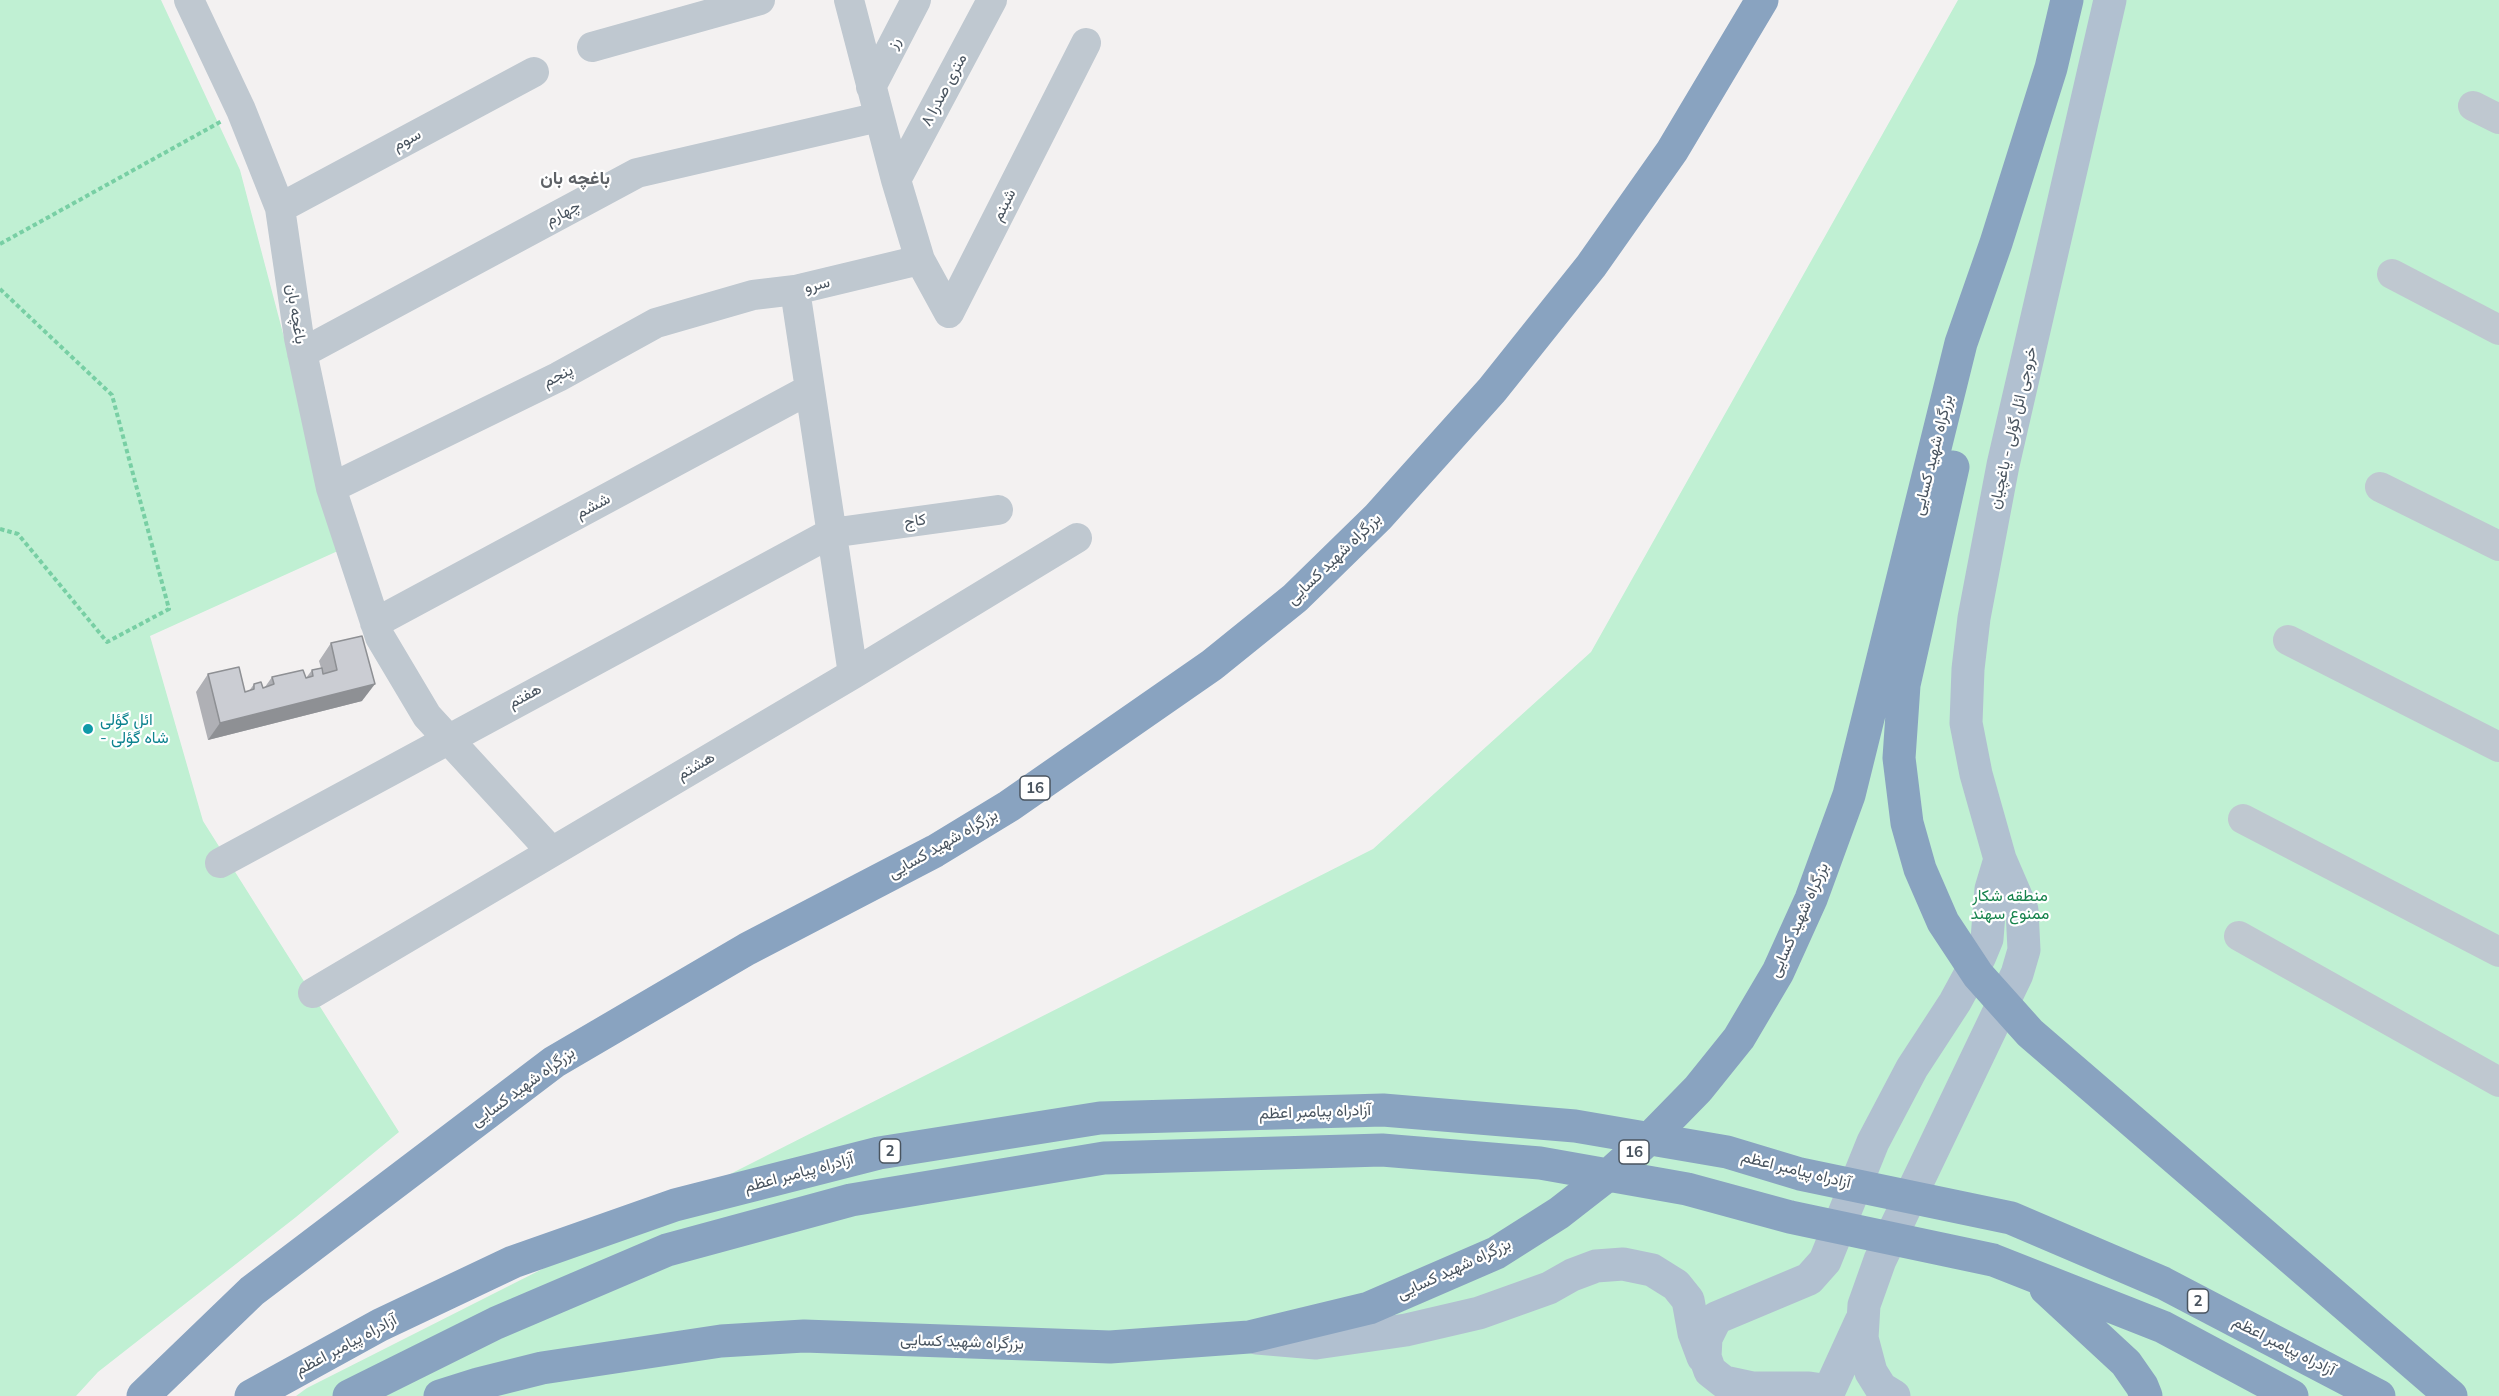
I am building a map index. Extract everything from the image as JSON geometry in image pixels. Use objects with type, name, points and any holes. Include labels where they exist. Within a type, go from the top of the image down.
[{"type":"highway","name":"بزرگراه شهید کسایی","points":[[143,1396],[252,1292],[554,1062],[747,949],[935,851],[1009,807],[1212,665],[1294,598],[1378,518],[1492,390],[1591,266],[1672,151],[1762,0]]},
{"type":"highway","name":"بزرگراه شهید کسایی","points":[[440,1396],[542,1368],[721,1341],[804,1336],[1110,1347],[1249,1337],[1370,1308],[1496,1253],[1559,1213],[1613,1171],[1654,1134],[1698,1089],[1739,1038],[1778,972],[1802,920],[1849,795],[1961,343],[1996,243],[2051,68],[2067,0]]},
{"type":"highway","points":[[1996,243],[1979,357],[1904,685],[1899,758],[1907,823],[1920,869],[1943,922],[1978,975],[2030,1033],[2451,1396]]},
{"type":"highway","name":"آزادراه پیامبر اعظم","points":[[251,1396],[380,1325],[513,1262],[675,1205],[879,1153],[1100,1118],[1383,1110],[1575,1126],[1726,1152],[1800,1174],[2011,1218],[2163,1283],[2379,1396]]},
{"type":"highway","name":"2","points":[[349,1396],[496,1323],[667,1250],[851,1200],[1104,1158],[1382,1150],[1540,1163],[1687,1189],[1790,1216],[1993,1260],[2163,1327],[2292,1396]]},
{"type":"highway","points":[[2029,1273],[2126,1363],[2146,1396]]},
{"type":"main road","name":"خروجی ائل گؤلی - یاغچیان","points":[[1832,1394],[1862,1319],[1880,1260],[2018,974],[2024,950],[2022,909],[2000,859],[1976,774],[1965,723],[1968,669],[1974,618],[2003,465],[2110,0]]},
{"type":"main road","points":[[1832,1394],[1809,1388],[1752,1388],[1727,1384],[1705,1357],[1706,1338],[1716,1318],[1809,1279],[1826,1261],[1873,1142],[1912,1068],[1955,1002],[1980,956],[1987,939],[1991,889],[2000,859]]},
{"type":"main road","points":[[1249,1337],[1316,1342],[1406,1330],[1479,1313],[1549,1288],[1572,1275],[1596,1266],[1623,1264],[1652,1270],[1676,1285],[1688,1300],[1697,1342],[1727,1384]]},
{"type":"main road","points":[[1862,1319],[1862,1338],[1871,1372],[1881,1388],[1894,1396]]},
{"type":"street","points":[[592,47],[760,0]]},
{"type":"street","points":[[849,0],[896,180],[920,260]]},
{"type":"street","name":"رز","points":[[871,87],[916,0]]},
{"type":"street","name":"۸ متری صدرا","points":[[896,180],[992,0]]},
{"type":"street","name":"باغچه بان","points":[[195,2],[280,208],[302,353],[331,488],[378,630],[426,716],[551,851]]},
{"type":"street","name":"شبنم","points":[[920,260],[949,313],[1086,43]]},
{"type":"street","name":"سوم","points":[[280,208],[534,72]]},
{"type":"street","name":"چهارم","points":[[302,353],[637,173],[879,117]]},
{"type":"street","name":"سرو","points":[[853,674],[795,290],[920,260]]},
{"type":"street","points":[[2392,274],[2499,330]]},
{"type":"street","name":"پنجم","points":[[331,488],[558,377],[656,323],[753,295],[795,290]]},
{"type":"street","name":"ششم","points":[[378,630],[810,388]]},
{"type":"street","points":[[2380,487],[2499,546]]},
{"type":"street","name":"کاج","points":[[831,532],[998,510]]},
{"type":"street","name":"هفتم","points":[[220,863],[831,532]]},
{"type":"street","name":"هشتم","points":[[313,993],[853,674],[1077,538]]},
{"type":"street","points":[[2288,640],[2499,747]]},
{"type":"street","points":[[2243,819],[2499,952]]},
{"type":"street","points":[[2239,936],[2499,1082]]},
{"type":"path","points":[[0,244],[241,110]]},
{"type":"path","points":[[0,289],[112,395],[169,609],[107,642],[18,534],[0,529]]},
{"type":"green space","name":"ائل گؤلی - شاه گؤلی","points":[[0,0],[161,0],[240,170],[340,550],[150,636],[203,821],[399,1132],[296,1217],[98,1372],[76,1396],[0,1396]]},
{"type":"green space","name":"منطقه شکار ممنوع سهند","points":[[1958,0],[2499,0],[2499,1396],[296,1396],[307,1388],[1373,849],[1591,652]]},
{"type":"building","points":[[362,636],[375,684],[220,723],[208,674],[239,667],[245,692],[254,689],[254,684],[261,682],[263,688],[274,684],[272,677],[303,670],[306,678],[313,676],[312,670],[322,668],[323,674],[337,670],[331,643]]},
{"type":"place","name":"ائل گؤلی - شاه گؤلی","points":[[88,729]]},
{"type":"district","name":"باغچه بان","points":[[575,179]]}]
